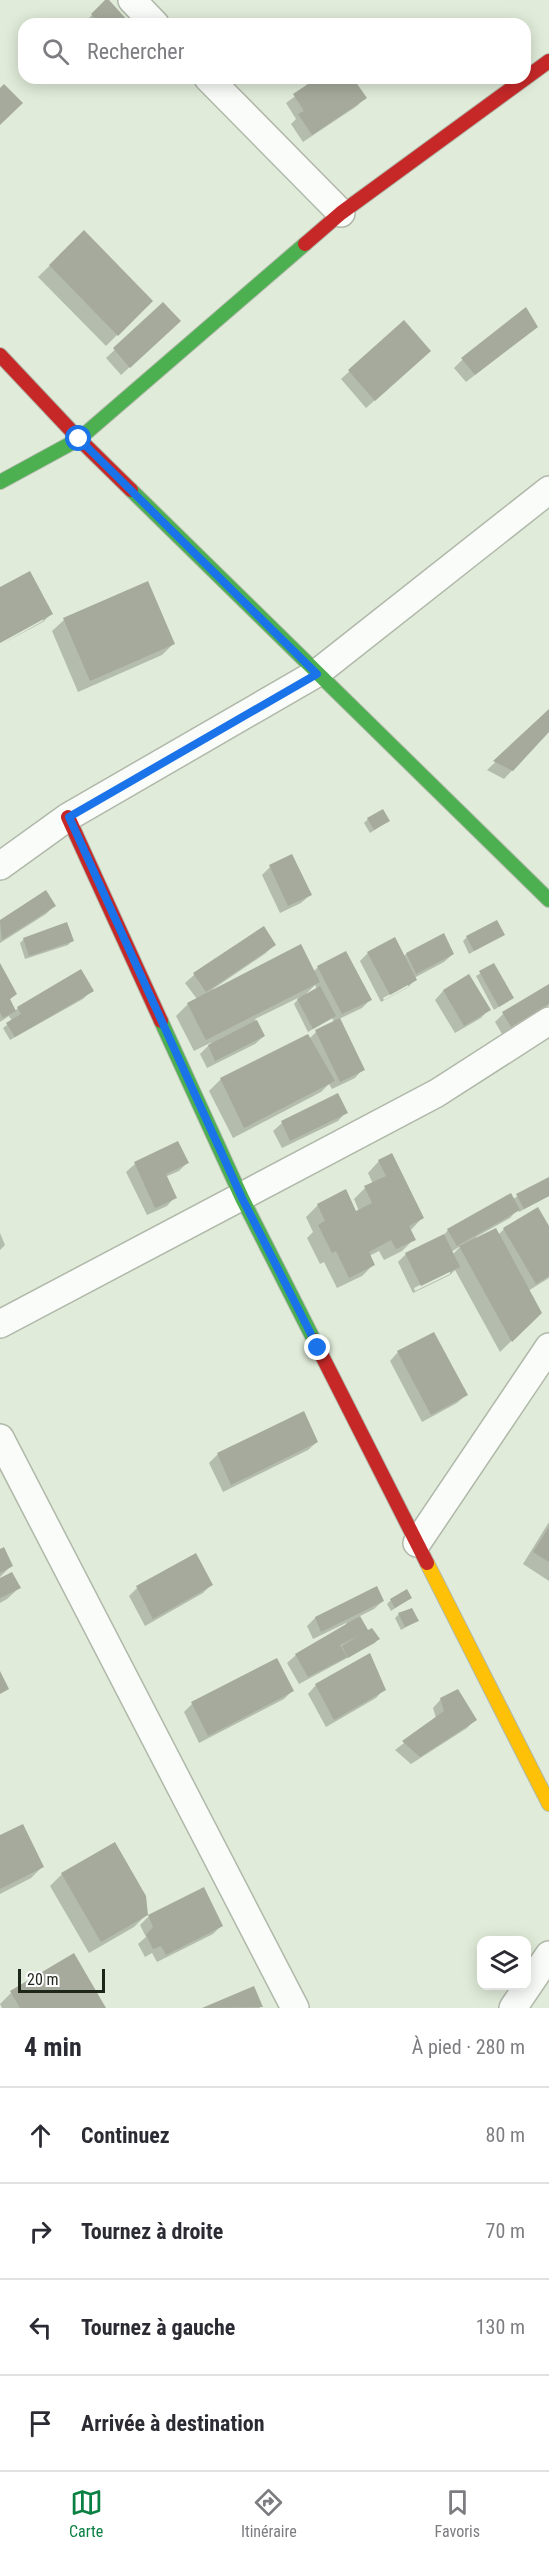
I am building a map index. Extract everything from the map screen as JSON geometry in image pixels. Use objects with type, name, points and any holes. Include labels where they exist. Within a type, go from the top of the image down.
[{"type":"street","points":[[135,1],[150,18]]},
{"type":"street","points":[[531,74],[549,61]]},
{"type":"street","points":[[214,84],[341,213]]},
{"type":"street","points":[[0,482],[79,439],[341,213],[518,84]]},
{"type":"street","points":[[0,355],[79,439],[549,900]]},
{"type":"street","points":[[0,866],[69,817],[317,674],[549,490]]},
{"type":"street","points":[[69,817],[242,1198],[549,1804]]},
{"type":"street","points":[[0,1324],[437,1093],[549,1021]]},
{"type":"street","points":[[417,1542],[549,1347]]},
{"type":"street","points":[[0,1438],[295,2008]]},
{"type":"street","points":[[513,2008],[549,1955]]},
{"type":"building","points":[[105,0],[109,0],[125,18],[95,18],[91,14]]},
{"type":"building","points":[[4,84],[23,103],[0,125],[0,88]]},
{"type":"building","points":[[308,84],[357,84],[367,98],[312,135],[298,114],[304,111],[293,94]]},
{"type":"building","points":[[84,230],[153,301],[118,336],[49,265]]},
{"type":"building","points":[[163,302],[181,321],[130,368],[113,348]]},
{"type":"building","points":[[526,307],[538,327],[475,375],[461,358]]},
{"type":"building","points":[[404,320],[431,351],[375,401],[348,370]]},
{"type":"building","points":[[30,571],[53,614],[0,643],[0,587]]},
{"type":"building","points":[[148,581],[175,644],[90,681],[63,618]]},
{"type":"building","points":[[549,709],[549,732],[513,771],[493,761]]},
{"type":"building","points":[[383,809],[390,821],[374,830],[367,818]]},
{"type":"building","points":[[292,854],[312,895],[288,906],[269,865]]},
{"type":"building","points":[[46,890],[56,906],[2,940],[0,920]]},
{"type":"building","points":[[497,920],[505,935],[474,951],[466,936]]},
{"type":"building","points":[[67,922],[74,941],[29,956],[23,938]]},
{"type":"building","points":[[264,926],[276,945],[206,992],[193,973]]},
{"type":"building","points":[[444,933],[454,954],[416,974],[406,953]]},
{"type":"building","points":[[395,937],[417,980],[390,995],[367,952]]},
{"type":"building","points":[[301,944],[320,982],[206,1040],[187,1003]]},
{"type":"building","points":[[346,951],[372,1000],[342,1014],[317,966]]},
{"type":"building","points":[[0,963],[17,994],[10,999],[16,1011],[3,1018],[0,1013]]},
{"type":"building","points":[[494,963],[514,998],[499,1007],[479,971]]},
{"type":"building","points":[[81,969],[94,991],[15,1037],[6,1023],[21,1014],[17,1007]]},
{"type":"building","points":[[469,974],[491,1010],[464,1026],[443,990]]},
{"type":"building","points":[[549,984],[549,1004],[511,1027],[502,1012]]},
{"type":"building","points":[[320,986],[336,1016],[313,1029],[297,999]]},
{"type":"building","points":[[340,1018],[365,1070],[340,1082],[315,1030]]},
{"type":"building","points":[[257,1020],[265,1036],[215,1061],[208,1045]]},
{"type":"building","points":[[308,1034],[335,1081],[244,1128],[220,1078]]},
{"type":"building","points":[[338,1093],[348,1113],[290,1141],[281,1121]]},
{"type":"building","points":[[178,1141],[189,1163],[166,1174],[177,1198],[155,1208],[134,1162]]},
{"type":"building","points":[[392,1153],[424,1218],[409,1226],[416,1240],[396,1249],[391,1240],[369,1252],[375,1265],[349,1278],[336,1251],[332,1253],[318,1225],[325,1221],[317,1204],[346,1189],[356,1211],[372,1203],[364,1186],[386,1176],[378,1160]]},
{"type":"building","points":[[549,1177],[549,1196],[524,1209],[516,1194]]},
{"type":"building","points":[[511,1193],[520,1210],[457,1246],[447,1229]]},
{"type":"building","points":[[538,1207],[549,1226],[549,1276],[536,1284],[503,1228]]},
{"type":"building","points":[[496,1228],[542,1313],[512,1342],[459,1246]]},
{"type":"building","points":[[444,1234],[460,1267],[421,1286],[405,1253]]},
{"type":"building","points":[[434,1332],[468,1395],[431,1415],[397,1351]]},
{"type":"building","points":[[304,1411],[318,1442],[231,1485],[217,1453]]},
{"type":"building","points":[[549,1527],[549,1562],[533,1552]]},
{"type":"building","points":[[4,1547],[13,1566],[0,1573],[0,1549]]},
{"type":"building","points":[[196,1553],[213,1585],[153,1619],[136,1586]]},
{"type":"building","points":[[12,1572],[21,1588],[0,1598],[0,1578]]},
{"type":"building","points":[[377,1586],[384,1601],[321,1632],[315,1617]]},
{"type":"building","points":[[407,1589],[412,1598],[395,1608],[390,1599]]},
{"type":"building","points":[[412,1608],[419,1621],[405,1627],[398,1613]]},
{"type":"building","points":[[360,1616],[368,1630],[372,1628],[380,1639],[348,1658],[342,1646],[358,1636],[340,1645],[347,1657],[308,1677],[295,1654]]},
{"type":"building","points":[[370,1653],[386,1690],[334,1720],[315,1684]]},
{"type":"building","points":[[277,1658],[294,1691],[208,1736],[191,1702]]},
{"type":"building","points":[[0,1671],[9,1689],[0,1694]]},
{"type":"building","points":[[458,1689],[477,1720],[420,1757],[402,1741],[444,1711],[440,1698]]},
{"type":"building","points":[[23,1824],[44,1867],[0,1889],[0,1835]]},
{"type":"building","points":[[115,1842],[146,1896],[148,1915],[101,1942],[61,1873]]},
{"type":"building","points":[[204,1887],[223,1926],[166,1955],[161,1946],[153,1949],[146,1935],[153,1927],[148,1915]]},
{"type":"building","points":[[74,1953],[106,2008],[20,2008],[10,1991]]},
{"type":"building","points":[[254,1986],[263,2007],[202,2008]]},
{"type":"traffic: fast","points":[[0,482],[79,439],[305,244]]},
{"type":"traffic: fast","points":[[131,490],[549,900]]},
{"type":"traffic: fast","points":[[161,1021],[242,1198],[314,1340]]},
{"type":"traffic: slow","points":[[427,1563],[549,1804]]},
{"type":"traffic: jam","points":[[531,74],[549,61]]},
{"type":"traffic: jam","points":[[305,244],[341,213],[518,84]]},
{"type":"traffic: jam","points":[[0,355],[79,439],[131,490]]},
{"type":"traffic: jam","points":[[68,817],[161,1021]]},
{"type":"traffic: jam","points":[[314,1340],[427,1563]]},
{"type":"route","points":[[79,439],[317,674],[69,817],[242,1198],[318,1348]]}]
